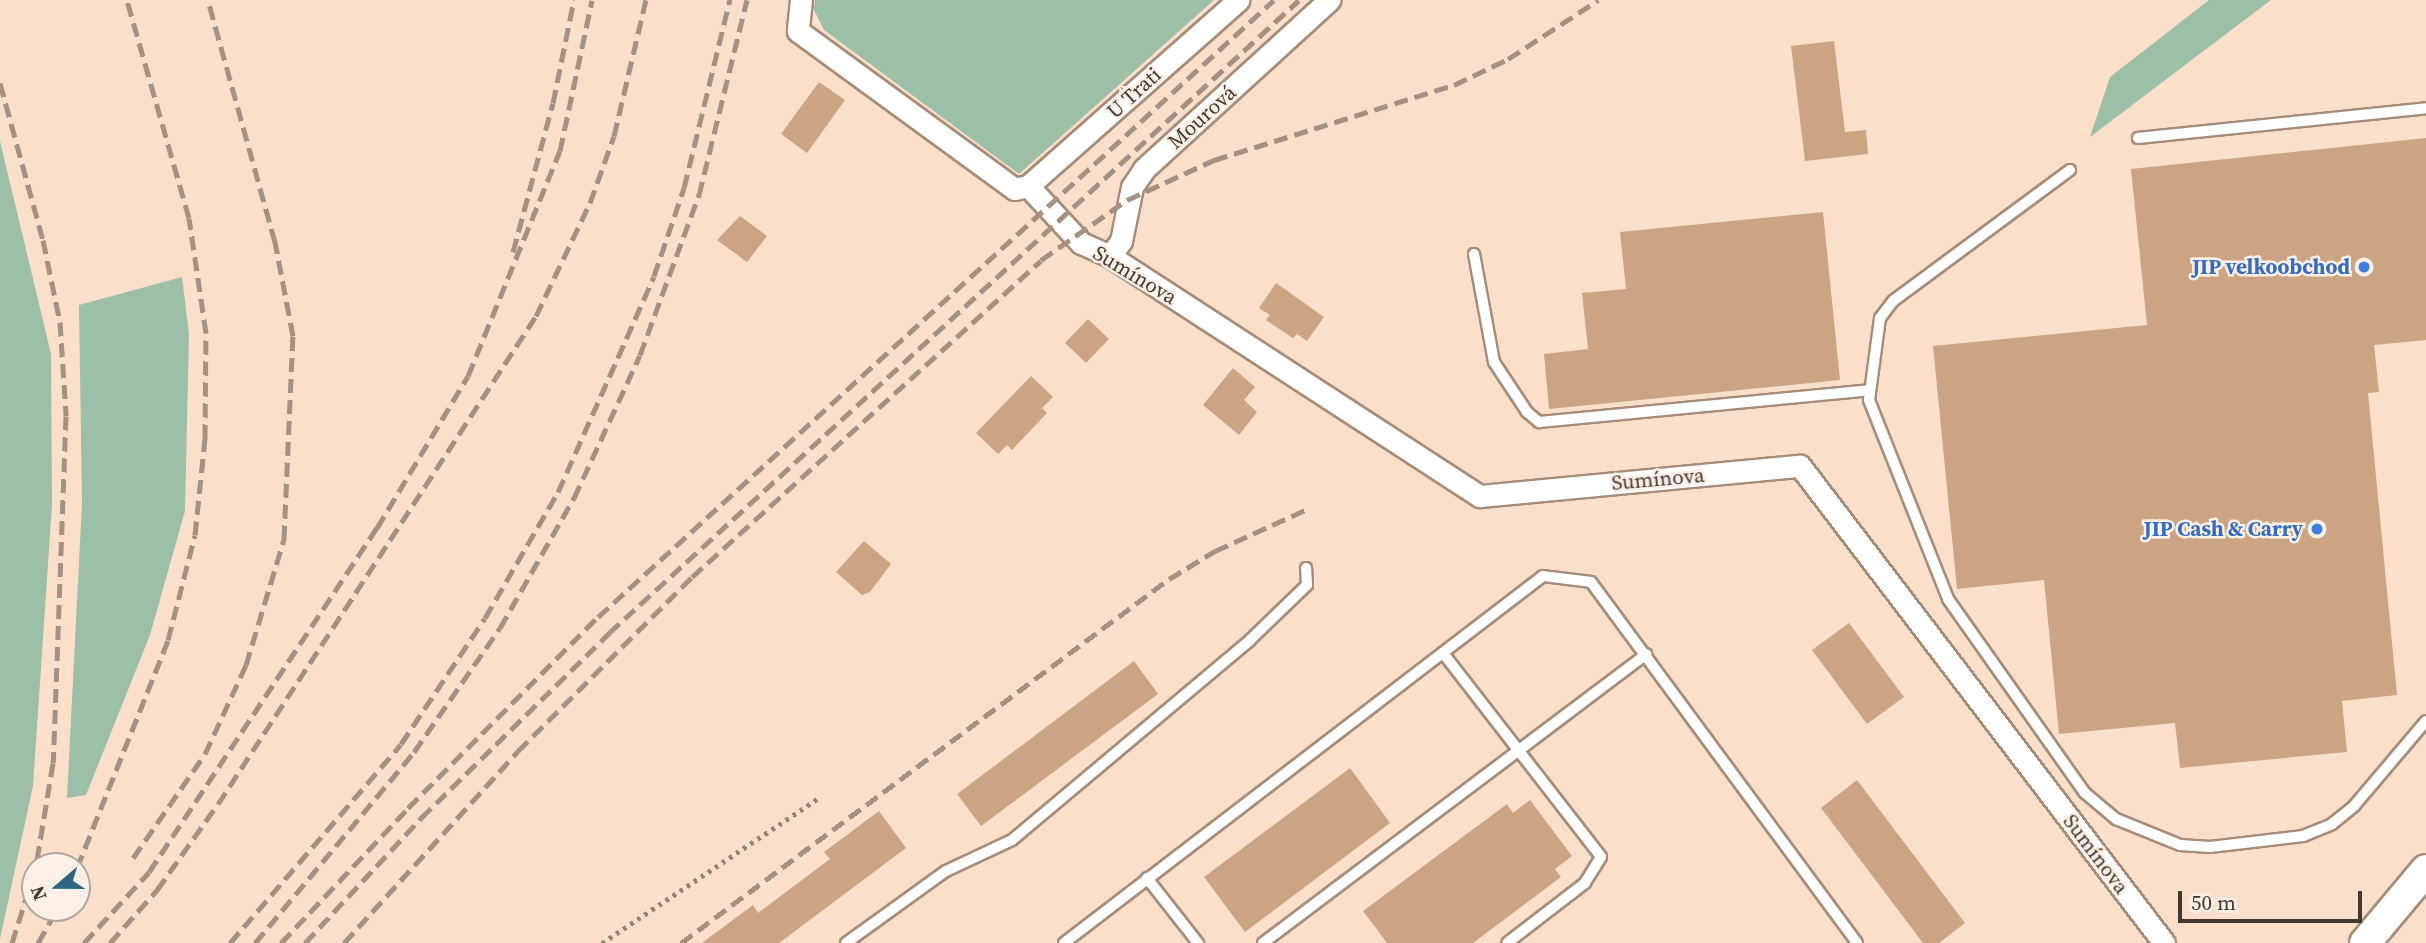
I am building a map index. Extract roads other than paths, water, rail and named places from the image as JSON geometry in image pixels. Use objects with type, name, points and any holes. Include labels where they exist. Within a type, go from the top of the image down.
[{"type":"main road","points":[[2365,943],[2426,870]]},
{"type":"street","points":[[801,0],[798,31],[1022,188]]},
{"type":"street","name":"U Trati","points":[[1022,188],[1238,0]]},
{"type":"street","name":"Mourová","points":[[1111,256],[1121,241],[1132,187],[1144,169],[1329,0]]},
{"type":"street","name":"Sumínova","points":[[1022,188],[1081,243],[1111,256],[1480,496],[1800,466],[2164,943]]},
{"type":"lane","points":[[2138,138],[2426,108]]},
{"type":"lane","points":[[2070,170],[1893,301],[1880,318],[1869,390],[1872,412],[1948,599],[2085,793],[2116,819],[2158,839],[2199,847],[2318,831],[2354,806],[2426,721]]},
{"type":"lane","points":[[1474,254],[1494,362],[1527,412],[1539,422],[1869,390]]},
{"type":"lane","points":[[846,943],[946,871],[1012,840],[1250,640],[1307,585],[1306,568]]},
{"type":"lane","points":[[1064,943],[1543,576],[1591,582],[1857,943]]},
{"type":"lane","points":[[1443,653],[1521,749],[1601,857],[1585,883],[1507,943]]},
{"type":"lane","points":[[1263,943],[1646,654]]},
{"type":"lane","points":[[1147,878],[1198,943]]},
{"type":"railway","points":[[83,852],[168,640],[195,535],[205,438],[206,333],[189,218],[127,0]]},
{"type":"railway","points":[[133,858],[205,754],[246,665],[284,539],[293,336],[275,242],[208,0]]},
{"type":"railway","points":[[513,252],[553,103],[574,0]]},
{"type":"railway","points":[[84,943],[149,872],[377,528],[468,376],[560,151],[592,0]]},
{"type":"railway","points":[[110,943],[157,890],[218,804],[536,316],[590,203],[614,136],[646,0]]},
{"type":"railway","points":[[230,943],[401,744],[485,618],[558,492],[654,276],[684,188],[730,0]]},
{"type":"railway","points":[[255,943],[414,752],[500,628],[574,498],[640,355],[699,195],[747,0]]},
{"type":"railway","points":[[281,943],[408,808],[598,617],[1274,0]]},
{"type":"railway","points":[[305,943],[421,818],[609,633],[1299,0]]},
{"type":"railway","points":[[344,943],[518,751],[692,577],[1041,260],[1127,200],[1214,160],[1454,85],[1508,59],[1598,0]]},
{"type":"railway","points":[[0,83],[43,240],[60,322],[66,416],[53,763],[38,852]]},
{"type":"railway","points":[[681,943],[1169,579],[1215,551],[1305,510]]},
{"type":"railway","points":[[12,943],[21,914]]},
{"type":"railway","points":[[38,943],[50,922]]},
{"type":"place","name":"JIP velkoobchod","points":[[2364,267]]},
{"type":"place","name":"JIP Cash & Carry","points":[[2317,529]]}]
